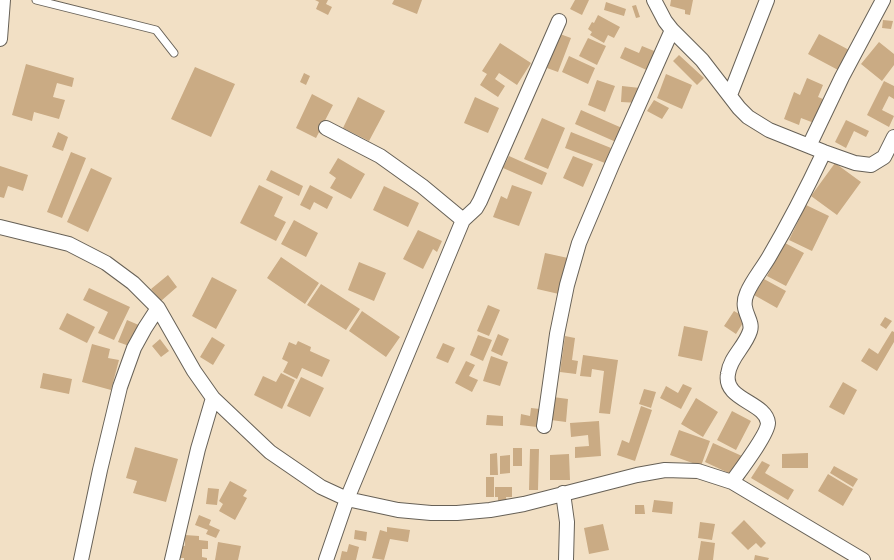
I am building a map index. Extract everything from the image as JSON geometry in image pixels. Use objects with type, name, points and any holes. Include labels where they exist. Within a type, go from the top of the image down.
[{"type":"street","points":[[0,39],[3,0]]},
{"type":"street","points":[[654,0],[672,30],[702,60],[739,108],[748,117],[769,130],[855,163],[871,165],[884,157],[894,137]]},
{"type":"street","points":[[730,96],[767,0]]},
{"type":"street","points":[[808,146],[842,77],[883,0]]},
{"type":"street","points":[[326,560],[347,499],[462,220],[476,208],[480,201],[559,22]]},
{"type":"street","points":[[544,426],[557,334],[567,285],[579,243],[672,30]]},
{"type":"street","points":[[326,128],[380,156],[422,186],[462,220]]},
{"type":"street","points":[[732,482],[756,447],[766,430],[768,422],[757,407],[732,391],[727,384],[731,362],[750,330],[750,324],[744,309],[746,294],[782,234],[824,152]]},
{"type":"street","points":[[0,227],[69,244],[106,263],[133,283],[158,308],[194,372],[213,398],[270,452],[321,486],[347,499],[398,510],[431,513],[457,513],[490,510],[524,504],[563,493],[664,470],[698,471],[732,482],[863,560]]},
{"type":"street","points":[[81,560],[100,470],[120,387],[134,348],[158,308]]},
{"type":"street","points":[[172,560],[198,449],[213,398]]},
{"type":"street","points":[[563,493],[567,522],[566,560]]},
{"type":"lane","points":[[36,0],[156,30],[174,53]]},
{"type":"building","points":[[315,0],[328,0],[326,4],[332,7],[328,15],[316,9],[319,2]]},
{"type":"building","points":[[394,0],[422,0],[417,14],[392,4]]},
{"type":"building","points":[[575,0],[589,0],[582,15],[570,9]]},
{"type":"building","points":[[671,0],[693,0],[690,15],[685,14],[685,10],[670,6]]},
{"type":"building","points":[[606,2],[626,9],[624,16],[604,10]]},
{"type":"building","points":[[636,5],[640,17],[636,18],[632,6]]},
{"type":"building","points":[[598,15],[620,27],[614,38],[608,35],[604,43],[590,35],[592,32],[588,29],[592,22],[594,23]]},
{"type":"building","points":[[883,20],[893,21],[891,29],[882,28]]},
{"type":"building","points":[[560,34],[571,38],[558,72],[547,68]]},
{"type":"building","points":[[819,34],[851,51],[840,71],[808,54]]},
{"type":"building","points":[[588,38],[606,46],[597,65],[579,56]]},
{"type":"building","points":[[879,42],[894,54],[894,65],[882,81],[861,64]]},
{"type":"building","points":[[500,43],[531,63],[517,85],[499,73],[495,79],[505,86],[498,97],[480,85],[487,74],[482,71]]},
{"type":"building","points":[[642,46],[659,53],[651,72],[620,58],[625,47],[639,53]]},
{"type":"building","points":[[679,55],[704,78],[697,85],[673,61]]},
{"type":"building","points":[[569,56],[595,68],[588,84],[562,72]]},
{"type":"building","points":[[26,64],[74,78],[72,87],[57,83],[53,97],[65,100],[59,119],[34,112],[32,121],[12,115]]},
{"type":"building","points":[[195,67],[235,84],[211,137],[171,119]]},
{"type":"building","points":[[304,73],[310,76],[306,85],[300,82]]},
{"type":"building","points":[[666,74],[692,85],[682,109],[657,98]]},
{"type":"building","points":[[807,78],[823,85],[818,97],[823,99],[814,123],[801,118],[799,125],[784,119],[794,92],[800,95]]},
{"type":"building","points":[[597,80],[615,86],[605,112],[588,105]]},
{"type":"building","points":[[884,81],[894,86],[894,99],[889,96],[882,110],[894,116],[889,127],[867,115]]},
{"type":"building","points":[[622,86],[640,88],[639,103],[621,102]]},
{"type":"building","points":[[312,94],[333,105],[316,138],[296,128]]},
{"type":"building","points":[[358,97],[385,111],[369,141],[343,128]]},
{"type":"building","points":[[475,97],[499,108],[488,133],[464,123]]},
{"type":"building","points":[[654,100],[669,108],[662,119],[647,111]]},
{"type":"building","points":[[581,110],[622,128],[616,142],[575,124]]},
{"type":"building","points":[[542,118],[565,128],[548,169],[524,159]]},
{"type":"building","points":[[846,120],[869,131],[866,137],[854,131],[846,148],[835,142]]},
{"type":"building","points":[[58,132],[68,137],[63,151],[52,147]]},
{"type":"building","points":[[571,132],[611,148],[605,163],[565,148]]},
{"type":"building","points":[[71,152],[86,158],[62,218],[47,212]]},
{"type":"building","points":[[509,156],[547,173],[542,185],[503,168]]},
{"type":"building","points":[[573,156],[593,164],[583,187],[563,178]]},
{"type":"building","points":[[338,158],[365,174],[351,199],[330,188],[336,178],[329,173]]},
{"type":"building","points":[[835,163],[861,182],[837,215],[811,196]]},
{"type":"building","points":[[0,166],[28,175],[23,191],[8,186],[4,198],[0,197]]},
{"type":"building","points":[[91,168],[112,178],[88,232],[67,222]]},
{"type":"building","points":[[271,170],[303,186],[299,196],[266,180]]},
{"type":"building","points":[[259,185],[283,197],[274,216],[286,222],[276,241],[240,223]]},
{"type":"building","points":[[310,185],[333,197],[327,209],[314,202],[310,210],[300,205]]},
{"type":"building","points":[[512,185],[532,192],[519,226],[493,217],[501,196],[507,199]]},
{"type":"building","points":[[384,186],[419,203],[408,227],[373,210]]},
{"type":"building","points":[[806,205],[829,216],[812,251],[789,240]]},
{"type":"building","points":[[294,220],[318,233],[306,257],[281,244]]},
{"type":"building","points":[[418,230],[442,241],[437,252],[433,249],[423,269],[403,259]]},
{"type":"building","points":[[785,243],[804,253],[786,286],[767,276]]},
{"type":"building","points":[[545,253],[568,258],[559,294],[537,289]]},
{"type":"building","points":[[281,257],[319,283],[305,304],[267,278]]},
{"type":"building","points":[[359,262],[386,273],[374,301],[348,290]]},
{"type":"building","points":[[168,275],[177,287],[161,301],[151,289]]},
{"type":"building","points":[[212,277],[237,290],[216,329],[192,316]]},
{"type":"building","points":[[764,279],[786,291],[777,308],[754,295]]},
{"type":"building","points":[[321,284],[360,309],[346,330],[307,305]]},
{"type":"building","points":[[89,288],[130,307],[114,340],[98,333],[108,312],[83,300]]},
{"type":"building","points":[[488,305],[500,310],[489,336],[477,331]]},
{"type":"building","points":[[362,311],[400,337],[386,357],[349,331]]},
{"type":"building","points":[[734,311],[746,318],[736,334],[724,326]]},
{"type":"building","points":[[67,313],[95,327],[87,343],[59,329]]},
{"type":"building","points":[[885,317],[892,321],[886,329],[880,325]]},
{"type":"building","points":[[127,320],[141,326],[132,347],[118,342]]},
{"type":"building","points":[[684,326],[708,331],[702,361],[678,356]]},
{"type":"building","points":[[892,331],[894,332],[894,342],[877,371],[861,361],[869,348],[878,354]]},
{"type":"building","points":[[498,334],[509,339],[502,356],[491,351]]},
{"type":"building","points":[[478,335],[492,340],[483,361],[470,355]]},
{"type":"building","points":[[565,336],[575,338],[572,360],[578,361],[576,374],[560,372]]},
{"type":"building","points":[[212,337],[225,345],[213,365],[200,357]]},
{"type":"building","points":[[160,339],[169,351],[161,357],[152,346]]},
{"type":"building","points":[[298,341],[311,347],[310,351],[330,360],[322,377],[302,368],[297,379],[283,372],[288,362],[282,359],[289,342],[296,345]]},
{"type":"building","points":[[443,343],[455,348],[448,363],[436,358]]},
{"type":"building","points":[[92,344],[110,349],[108,358],[119,360],[111,390],[82,382]]},
{"type":"building","points":[[583,355],[618,360],[610,414],[599,413],[604,371],[592,369],[591,377],[580,376]]},
{"type":"building","points":[[491,356],[508,362],[500,386],[483,381]]},
{"type":"building","points":[[466,361],[475,365],[469,376],[478,380],[472,392],[455,383]]},
{"type":"building","points":[[43,373],[72,379],[69,394],[40,388]]},
{"type":"building","points":[[281,373],[295,380],[282,409],[254,395],[263,376],[276,382]]},
{"type":"building","points":[[301,377],[324,388],[310,417],[287,406]]},
{"type":"building","points":[[843,382],[857,390],[844,415],[829,407]]},
{"type":"building","points":[[683,384],[692,388],[681,409],[660,398],[666,386],[678,393]]},
{"type":"building","points":[[644,389],[656,392],[651,408],[639,404]]},
{"type":"building","points":[[553,397],[568,399],[566,422],[551,420]]},
{"type":"building","points":[[696,398],[718,412],[703,437],[681,424]]},
{"type":"building","points":[[641,406],[652,410],[635,461],[617,455],[622,440],[629,443]]},
{"type":"building","points":[[531,408],[540,409],[537,427],[520,425],[521,414],[530,416]]},
{"type":"building","points":[[732,411],[751,421],[736,450],[717,440]]},
{"type":"building","points":[[487,415],[503,416],[503,426],[486,425]]},
{"type":"building","points":[[599,421],[601,456],[575,458],[575,447],[589,446],[588,435],[571,437],[570,423]]},
{"type":"building","points":[[679,430],[710,441],[701,466],[670,455]]},
{"type":"building","points":[[713,443],[742,456],[733,475],[705,462]]},
{"type":"building","points":[[135,447],[178,459],[166,502],[133,493],[137,481],[126,478]]},
{"type":"building","points":[[513,448],[522,448],[522,466],[513,466]]},
{"type":"building","points":[[530,449],[539,449],[538,490],[529,490]]},
{"type":"building","points":[[497,453],[498,475],[490,475],[490,454]]},
{"type":"building","points":[[808,453],[808,468],[782,468],[782,454]]},
{"type":"building","points":[[569,454],[570,480],[550,480],[550,455]]},
{"type":"building","points":[[510,455],[510,473],[500,474],[500,456]]},
{"type":"building","points":[[762,461],[770,465],[765,473],[794,490],[788,500],[751,478]]},
{"type":"building","points":[[834,466],[858,479],[853,487],[830,473]]},
{"type":"building","points":[[828,474],[853,489],[843,506],[818,491]]},
{"type":"building","points":[[486,477],[494,477],[494,497],[486,497]]},
{"type":"building","points":[[230,481],[247,490],[243,496],[247,498],[235,520],[219,511],[223,504],[219,501]]},
{"type":"building","points":[[495,487],[512,487],[512,497],[506,497],[507,503],[498,504],[498,497],[495,497]]},
{"type":"building","points":[[208,488],[219,489],[217,505],[206,504]]},
{"type":"building","points":[[654,500],[673,502],[672,514],[652,512]]},
{"type":"building","points":[[635,505],[644,505],[645,514],[635,514]]},
{"type":"building","points":[[199,515],[211,520],[209,525],[220,530],[216,538],[206,534],[208,530],[195,525]]},
{"type":"building","points":[[744,520],[766,543],[761,548],[756,543],[748,550],[731,533]]},
{"type":"building","points":[[700,522],[715,524],[712,540],[698,538]]},
{"type":"building","points":[[603,524],[609,550],[589,554],[584,528]]},
{"type":"building","points":[[387,527],[410,530],[408,542],[390,539],[384,560],[372,558],[380,530],[387,532]]},
{"type":"building","points":[[355,530],[367,532],[366,541],[354,539]]},
{"type":"building","points":[[185,535],[199,536],[199,540],[208,541],[208,549],[202,549],[202,557],[207,558],[207,560],[184,560],[184,558],[180,558],[180,545],[185,546]]},
{"type":"building","points":[[701,541],[715,543],[713,560],[698,560]]},
{"type":"building","points":[[218,542],[241,546],[238,560],[215,560]]},
{"type":"building","points":[[349,544],[359,547],[356,560],[340,560],[342,551],[347,552]]},
{"type":"building","points":[[755,555],[769,558],[768,560],[754,560]]}]
